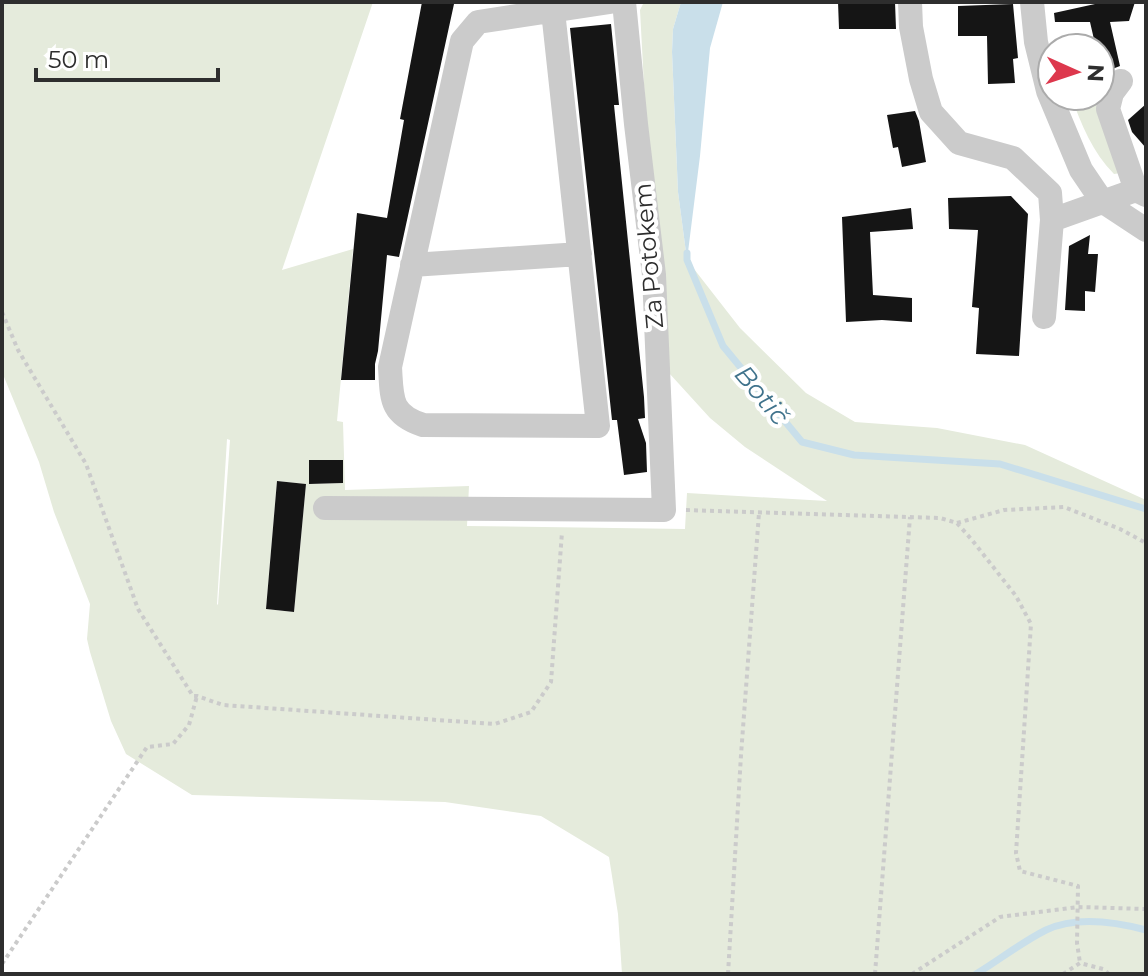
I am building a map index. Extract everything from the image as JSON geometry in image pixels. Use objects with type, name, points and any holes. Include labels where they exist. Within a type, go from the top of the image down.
[{"type":"street","points":[[553,11],[598,426],[423,425],[407,420],[392,402],[390,367],[462,41],[478,22],[610,2]]},
{"type":"street","name":"Za Potokem","points":[[624,2],[654,275],[664,510]]},
{"type":"street","points":[[910,2],[911,27],[931,112],[959,143],[1013,158],[1050,193],[1052,220],[1044,317]]},
{"type":"street","points":[[1032,2],[1039,57],[1054,107],[1081,170],[1102,201],[1146,230]]},
{"type":"street","points":[[1052,220],[1102,201],[1141,193],[1108,109],[1112,93],[1121,81]]},
{"type":"street","points":[[412,265],[580,254]]},
{"type":"street","points":[[325,508],[664,510]]},
{"type":"path","points":[[2,312],[18,350],[86,464],[138,609],[193,696],[223,705],[495,724],[531,712],[551,682],[564,509]]},
{"type":"path","points":[[664,510],[940,518],[957,523],[1004,510],[1064,507],[1146,543]]},
{"type":"path","points":[[728,974],[759,513]]},
{"type":"path","points":[[875,974],[910,517]]},
{"type":"path","points":[[957,523],[1016,596],[1031,624],[1016,853],[1020,871],[1078,886],[1077,943],[1080,963]]},
{"type":"path","points":[[2,964],[147,747],[173,744],[189,725],[197,696]]},
{"type":"path","points":[[912,974],[1000,917],[1078,907],[1146,909]]},
{"type":"path","points":[[1063,974],[1080,963],[1103,969],[1109,974]]},
{"type":"green space","points":[[2,2],[373,2],[282,270],[353,249],[337,421],[343,422],[345,490],[469,486],[467,526],[685,529],[687,493],[827,501],[745,447],[710,418],[669,373],[648,160],[640,10],[644,2],[681,2],[673,29],[672,52],[678,192],[687,260],[740,328],[806,393],[855,422],[937,428],[1025,445],[1146,500],[1146,974],[622,974],[618,914],[609,857],[541,816],[445,802],[192,795],[126,754],[111,721],[87,639],[90,604],[54,512],[39,462],[2,372]],"holes":[[[227,439],[230,440],[217,604]],[[309,460],[343,460],[343,483],[309,484]],[[277,481],[306,484],[294,612],[266,609]]]},
{"type":"green space","points":[[1077,112],[1102,112],[1124,164],[1121,173],[1114,174],[1083,127]]},
{"type":"water","points":[[681,2],[723,2],[710,48],[687,260],[678,192],[672,52],[673,29]]},
{"type":"building","points":[[422,2],[454,4],[399,257],[387,255],[375,380],[341,380],[357,213],[387,218],[404,120],[400,119]]},
{"type":"building","points":[[838,2],[895,2],[896,29],[839,29]]},
{"type":"building","points":[[1135,2],[1129,21],[1110,22],[1112,32],[1092,32],[1090,22],[1055,22],[1054,13],[1095,4]]},
{"type":"building","points":[[1013,4],[1018,58],[1013,59],[1015,83],[988,84],[987,36],[958,36],[958,6]]},
{"type":"building","points":[[611,24],[619,105],[614,105],[644,397],[645,418],[638,419],[646,443],[647,472],[624,475],[617,420],[612,420],[570,28]]},
{"type":"building","points":[[1146,104],[1146,148],[1132,132],[1128,120]]},
{"type":"building","points":[[915,111],[926,162],[902,167],[898,147],[893,148],[887,115]]},
{"type":"building","points":[[1011,196],[1028,214],[1019,356],[976,354],[979,308],[972,307],[978,230],[949,229],[948,198]]},
{"type":"building","points":[[911,208],[913,229],[870,232],[873,295],[912,298],[912,322],[846,322],[842,217]]},
{"type":"building","points":[[1090,235],[1088,254],[1098,254],[1095,292],[1085,291],[1085,311],[1065,310],[1069,246]]},
{"type":"building","points":[[309,460],[343,460],[343,483],[309,484]]},
{"type":"building","points":[[277,481],[306,484],[294,612],[266,609]]},
{"type":"waterway","name":"Botič","points":[[687,253],[687,260],[723,346],[802,442],[854,455],[1000,464],[1146,509]]},
{"type":"waterway","name":"Botič","points":[[976,974],[1028,940],[1058,926],[1096,922],[1146,930]]}]
